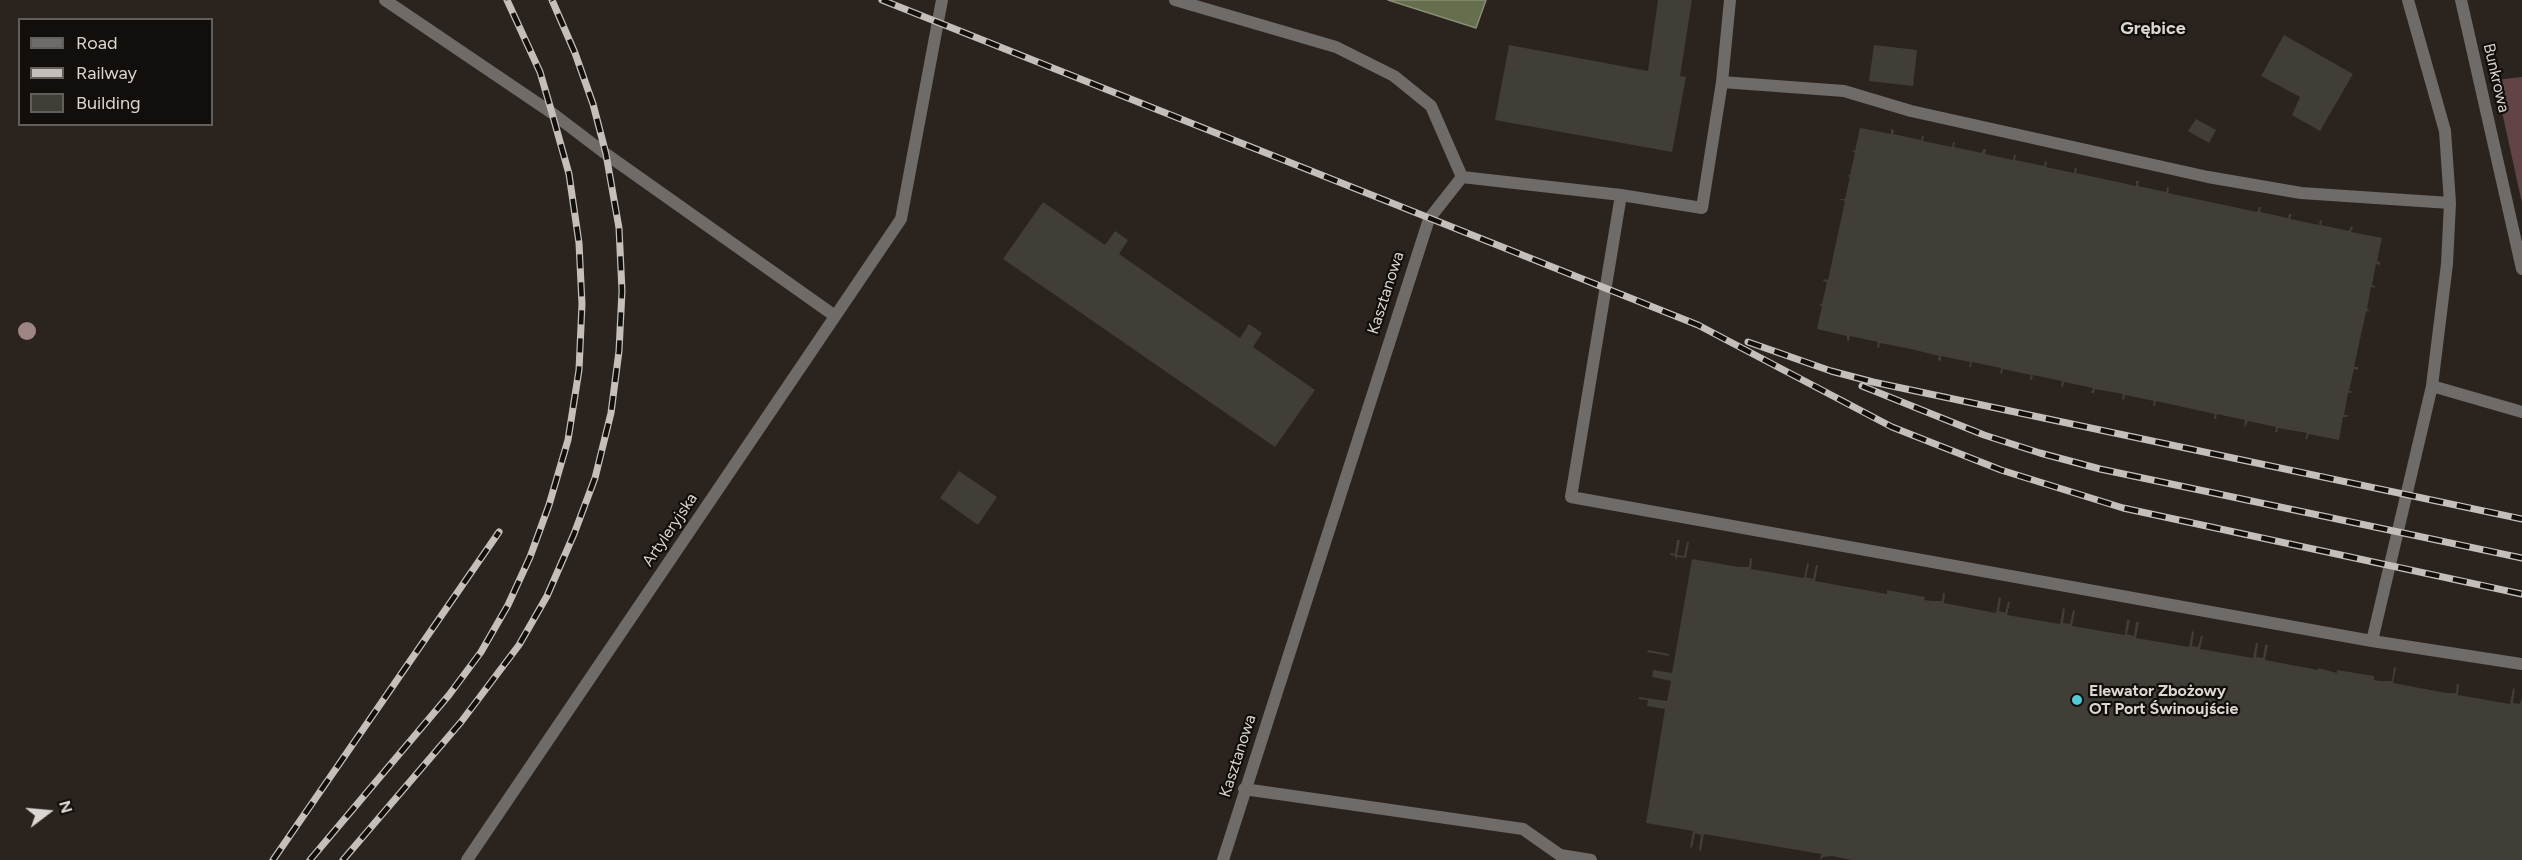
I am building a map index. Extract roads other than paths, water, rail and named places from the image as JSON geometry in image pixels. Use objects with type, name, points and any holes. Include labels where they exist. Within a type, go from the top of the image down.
[{"type":"street","points":[[385,0],[552,113],[606,154],[836,316]]},
{"type":"street","name":"Artyleryjska","points":[[467,860],[902,219],[942,0]]},
{"type":"street","points":[[1175,0],[1336,47],[1394,76],[1431,105],[1462,177],[1621,195],[1702,208],[1722,82],[1730,0]]},
{"type":"street","points":[[2372,641],[2432,386],[2447,264],[2450,203],[2445,131],[2408,0]]},
{"type":"street","name":"Bunkrowa","points":[[2461,0],[2522,269]]},
{"type":"street","points":[[1722,82],[1844,91],[1911,111],[2208,177],[2301,193],[2450,203]]},
{"type":"street","name":"Kasztanowa","points":[[1223,860],[1428,219],[1462,177]]},
{"type":"street","points":[[1621,195],[1571,497],[2372,641],[2522,664]]},
{"type":"street","points":[[2432,386],[2522,412]]},
{"type":"street","points":[[1244,789],[1523,829],[1560,855],[1591,860]]},
{"type":"railway","points":[[310,860],[449,695],[481,652],[508,605],[530,557],[549,505],[568,440],[579,370],[582,304],[579,243],[569,174],[540,72],[507,0]]},
{"type":"railway","points":[[343,860],[461,722],[519,645],[547,596],[574,534],[595,478],[611,413],[619,351],[622,291],[619,228],[606,154],[593,104],[575,53],[552,0]]},
{"type":"railway","points":[[882,0],[1698,325],[1892,427],[2001,470],[2123,508],[2522,594]]},
{"type":"railway","points":[[1748,342],[1831,371],[1873,382],[2522,519]]},
{"type":"railway","points":[[1862,386],[1984,435],[2100,469],[2522,558]]},
{"type":"railway","points":[[273,860],[499,532]]},
{"type":"place","name":"Elewator Zbożowy OT Port Świnoujście","points":[[2077,700]]},
{"type":"district","name":"Grębice","points":[[2153,29]]}]
